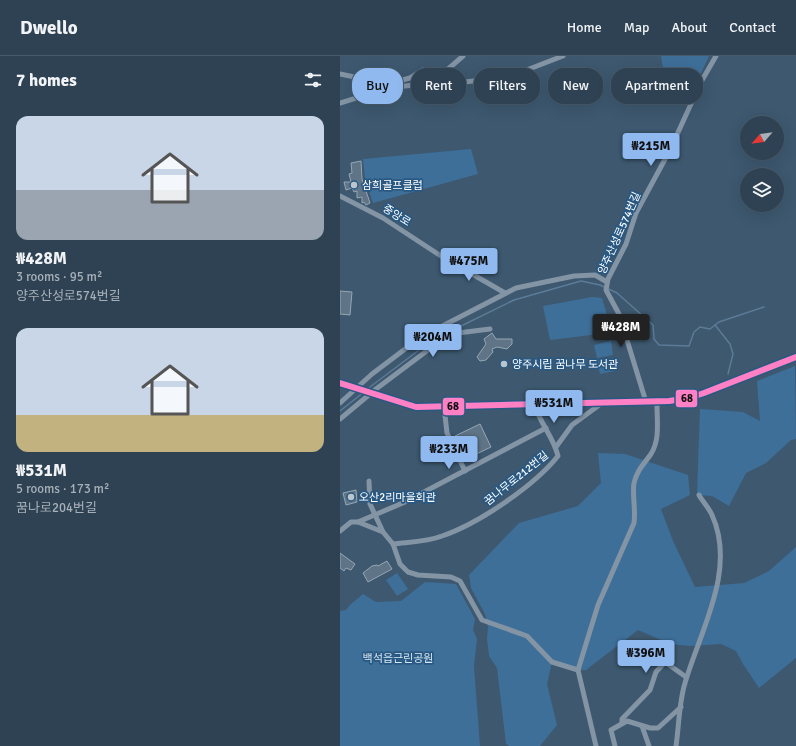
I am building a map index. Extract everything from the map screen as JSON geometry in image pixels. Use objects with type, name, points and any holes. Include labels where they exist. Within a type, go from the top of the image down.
[{"type":"street","points":[[449,68],[463,56]]},
{"type":"street","points":[[466,82],[524,71],[563,56]]},
{"type":"street","name":"양주산성로574번길","points":[[646,402],[619,314],[607,286],[626,244],[636,213],[670,150],[716,56]]},
{"type":"street","points":[[340,74],[388,84],[411,77]]},
{"type":"street","points":[[340,103],[388,88],[411,85]]},
{"type":"street","name":"중앙로","points":[[340,196],[384,218],[441,256],[506,293]]},
{"type":"street","points":[[340,403],[372,374],[420,337],[516,288],[574,276],[595,275],[607,286]]},
{"type":"street","points":[[340,419],[372,392],[428,350],[458,333],[490,329]]},
{"type":"street","points":[[340,383],[416,407],[656,402],[689,398],[796,357]]},
{"type":"street","points":[[596,746],[578,670],[598,605],[634,523],[636,512],[634,484],[642,464],[651,453],[657,436],[656,402]]},
{"type":"street","name":"꿈나무로212번길","points":[[393,544],[442,537],[484,516],[511,498],[551,465],[558,456],[556,447],[572,424],[602,403]]},
{"type":"street","points":[[535,405],[537,412],[556,447]]},
{"type":"street","points":[[444,407],[447,432],[465,471]]},
{"type":"street","points":[[358,522],[405,502],[546,428]]},
{"type":"street","points":[[369,481],[370,504],[376,514],[382,532],[393,544],[400,564],[408,572],[418,575],[451,577],[460,581],[482,620],[527,636],[552,662],[578,670]]},
{"type":"street","points":[[676,746],[686,677],[712,604],[720,566],[719,537],[712,515],[699,495]]},
{"type":"street","points":[[340,531],[351,522],[358,522],[382,532]]},
{"type":"street","points":[[622,723],[622,719],[650,690],[656,672],[664,662],[686,677]]},
{"type":"street","points":[[615,746],[611,730],[622,723],[627,721],[650,728],[658,728],[681,707]]},
{"type":"street","points":[[642,726],[649,746]]},
{"type":"green space","points":[[661,56],[709,56],[703,69],[663,68]]},
{"type":"green space","points":[[471,149],[478,174],[373,203],[365,179],[363,159]]},
{"type":"green space","points":[[592,297],[602,298],[610,325],[600,329],[599,334],[550,340],[543,306]]},
{"type":"green space","points":[[611,341],[613,355],[597,358],[594,345]]},
{"type":"green space","points":[[613,358],[615,371],[600,374],[597,361]]},
{"type":"green space","points":[[795,366],[796,439],[791,440],[766,463],[746,473],[729,506],[712,496],[697,495],[700,409],[743,412],[760,421],[757,381]]},
{"type":"green space","points":[[598,453],[625,454],[688,475],[690,495],[661,509],[673,541],[695,587],[744,583],[769,571],[796,547],[796,658],[759,688],[736,651],[721,644],[690,646],[670,644],[638,630],[586,670],[578,670],[552,662],[547,684],[557,725],[540,746],[509,746],[506,744],[497,668],[489,656],[487,639],[488,627],[485,614],[471,588],[469,575],[519,523],[578,506],[601,483]]},
{"type":"green space","points":[[397,573],[408,589],[397,596],[386,580]]},
{"type":"green space","name":"백석읍근린공원","points":[[425,582],[456,584],[475,619],[473,630],[477,639],[474,666],[480,746],[340,746],[340,611],[346,610],[363,594],[376,602],[401,601]]},
{"type":"building","name":"삼희골프클럽","points":[[361,161],[362,179],[370,203],[366,205],[364,202],[362,203],[362,197],[357,198],[357,191],[354,192],[352,188],[346,190],[344,182],[351,182],[349,174],[352,173],[351,163]]},
{"type":"building","points":[[340,291],[352,292],[350,315],[340,314]]},
{"type":"building","points":[[492,333],[496,339],[512,339],[512,344],[507,349],[497,347],[492,349],[493,352],[486,360],[480,361],[477,357],[486,344],[484,339]]},
{"type":"building","points":[[480,424],[491,447],[466,459],[455,436]]},
{"type":"building","name":"오산2리마을회관","points":[[356,490],[357,502],[346,505],[343,493]]},
{"type":"building","points":[[340,553],[355,564],[351,570],[346,568],[344,571],[340,568]]},
{"type":"building","points":[[387,561],[392,569],[368,582],[363,573],[372,566],[378,566]]},
{"type":"waterway","points":[[366,390],[423,347],[459,327],[514,300],[581,281],[600,285],[617,293],[653,325],[654,339],[659,345],[689,346],[694,332],[700,327],[710,329],[719,322],[764,307]]},
{"type":"waterway","points":[[715,325],[730,344],[733,354],[728,374]]},
{"type":"waterway","points":[[340,411],[364,392]]},
{"type":"transit line","name":"68","points":[[340,383],[416,407],[669,401],[689,398],[704,393],[796,357]]},
{"type":"place","name":"삼희골프클럽","points":[[354,185]]},
{"type":"place","name":"양주시립 꿈나무 도서관","points":[[504,364]]},
{"type":"place","name":"오산2리마을회관","points":[[351,497]]}]
